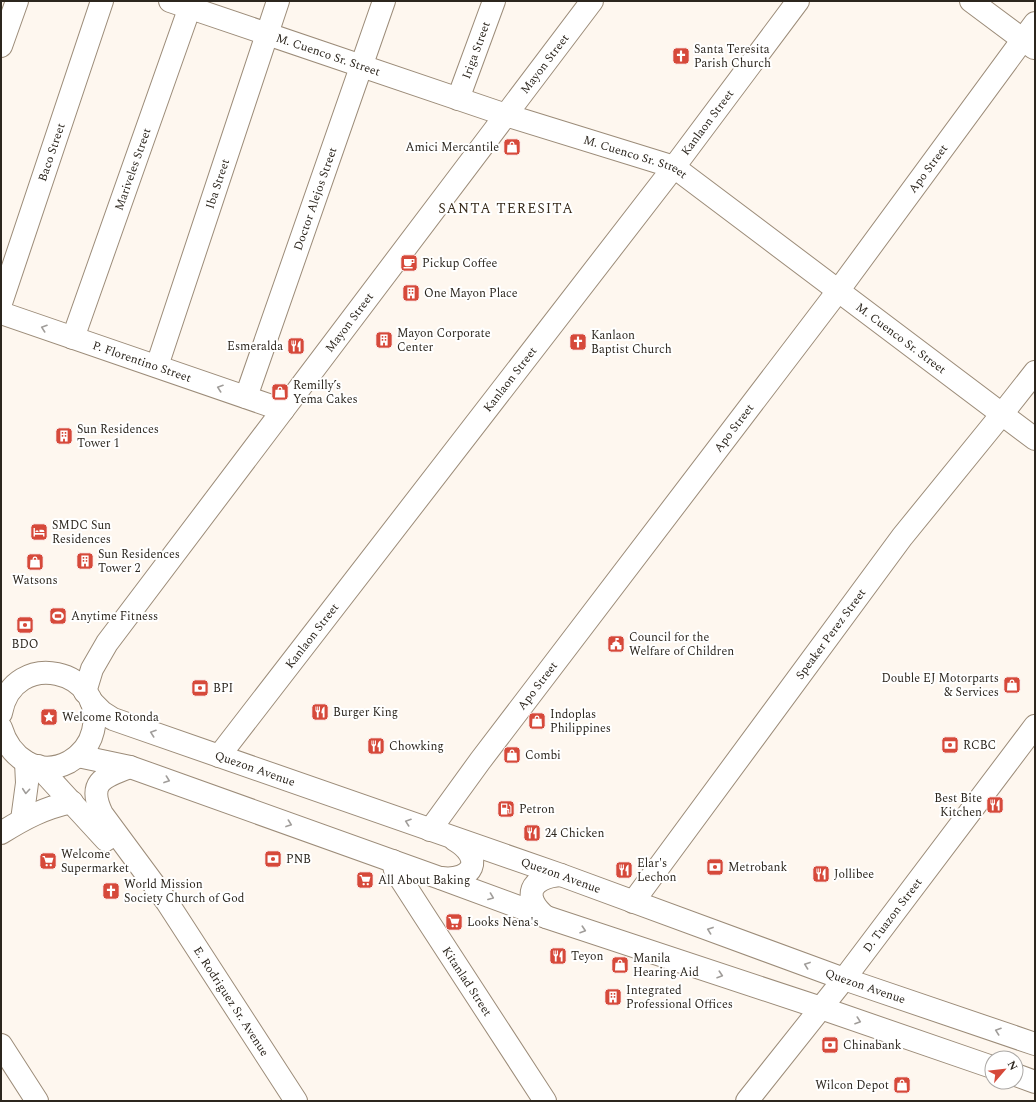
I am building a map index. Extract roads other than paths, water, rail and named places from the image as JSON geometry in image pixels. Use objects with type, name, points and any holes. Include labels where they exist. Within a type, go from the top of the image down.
[{"type":"street","points":[[1,46],[17,1]]},
{"type":"street","name":"Baco Street","points":[[1,303],[102,1]]},
{"type":"street","name":"Iba Street","points":[[157,366],[278,1]]},
{"type":"street","name":"Doctor Alejos Street","points":[[246,397],[384,1]]},
{"type":"street","name":"Iriga Street","points":[[458,99],[494,1]]},
{"type":"street","name":"Mayon Street","points":[[88,697],[92,669],[107,643],[592,1]]},
{"type":"street","name":"Kanlaon Street","points":[[219,756],[674,166],[798,1]]},
{"type":"street","points":[[971,1],[1031,37]]},
{"type":"street","name":"M. Cuenco Sr. Street","points":[[184,3],[267,34],[506,115],[674,166],[1035,439]]},
{"type":"street","name":"Mariveles Street","points":[[73,338],[184,3]]},
{"type":"street","name":"Apo Street","points":[[430,830],[480,760],[1031,37]]},
{"type":"street","name":"P. Florentino Street","points":[[1,313],[283,410]]},
{"type":"street","name":"Speaker Perez Street","points":[[633,902],[902,537],[1035,372]]},
{"type":"street","name":"Mayon Street","points":[[52,673],[75,663],[107,643]]},
{"type":"street","points":[[1,684],[23,679],[38,673],[52,673]]},
{"type":"street","name":"Quezon Avenue","points":[[52,673],[66,676],[73,680],[102,712],[113,719],[451,838],[561,875],[844,979],[1035,1044]]},
{"type":"street","points":[[1,713],[2,705],[7,695],[14,686],[23,679]]},
{"type":"street","points":[[22,820],[27,783],[32,764],[48,767],[57,766],[68,762],[78,756],[86,747],[92,736],[94,713],[88,697]]},
{"type":"street","name":"E. Rodriguez Sr. Avenue","points":[[2,734],[10,748],[17,756],[32,764],[72,802],[115,850],[167,902]]},
{"type":"street","name":"D. Tuazon Street","points":[[747,1101],[844,979],[1032,735]]},
{"type":"street","points":[[78,756],[104,760],[130,767],[546,917],[821,1008],[984,1064]]},
{"type":"street","name":"E. Rodriguez Sr. Avenue","points":[[130,767],[112,773],[103,779],[97,786],[96,803],[108,825],[167,902],[296,1101]]},
{"type":"street","points":[[1,833],[38,812],[54,806],[72,802]]},
{"type":"street","points":[[440,878],[449,879],[460,877],[467,873],[472,865],[472,858],[469,851],[451,838]]},
{"type":"street","name":"Kitanlad Street","points":[[393,861],[395,870],[545,1101]]},
{"type":"street","points":[[546,917],[535,906],[532,890],[542,879],[561,875]]},
{"type":"street","points":[[1,1045],[37,1101]]},
{"type":"street","points":[[1024,1078],[1035,1082]]},
{"type":"place","name":"Santa Teresita Parish Church","points":[[681,56]]},
{"type":"place","name":"Amici Mercantile","points":[[512,147]]},
{"type":"place","name":"Pickup Coffee","points":[[409,263]]},
{"type":"place","name":"One Mayon Place","points":[[411,293]]},
{"type":"place","name":"Mayon Corporate Center","points":[[384,340]]},
{"type":"place","name":"Kanlaon Baptist Church","points":[[578,342]]},
{"type":"place","name":"Esmeralda","points":[[296,346]]},
{"type":"place","name":"Remilly’s Yema Cakes","points":[[280,392]]},
{"type":"place","name":"Sun Residences Tower 1","points":[[64,436]]},
{"type":"place","name":"SMDC Sun Residences","points":[[39,532]]},
{"type":"place","name":"Sun Residences Tower 2","points":[[85,561]]},
{"type":"place","name":"Watsons","points":[[35,562]]},
{"type":"place","name":"Anytime Fitness","points":[[58,616]]},
{"type":"place","name":"BDO","points":[[25,625]]},
{"type":"place","name":"Council for the Welfare of Children","points":[[616,644]]},
{"type":"place","name":"Double EJ Motorparts & Services","points":[[1012,685]]},
{"type":"place","name":"BPI","points":[[200,688]]},
{"type":"place","name":"Burger King","points":[[320,712]]},
{"type":"place","name":"Welcome Rotonda","points":[[49,717]]},
{"type":"place","name":"Indoplas Philippines","points":[[537,721]]},
{"type":"place","name":"RCBC","points":[[950,745]]},
{"type":"place","name":"Chowking","points":[[376,746]]},
{"type":"place","name":"Combi","points":[[512,755]]},
{"type":"place","name":"Best Bite Kitchen","points":[[995,805]]},
{"type":"place","name":"Petron","points":[[506,809]]},
{"type":"place","name":"24 Chicken","points":[[532,833]]},
{"type":"place","name":"PNB","points":[[273,859]]},
{"type":"place","name":"Welcome Supermarket","points":[[48,861]]},
{"type":"place","name":"Metrobank","points":[[715,867]]},
{"type":"place","name":"Elar's Lechon","points":[[624,870]]},
{"type":"place","name":"Jollibee","points":[[821,874]]},
{"type":"place","name":"All About Baking","points":[[365,880]]},
{"type":"place","name":"World Mission Society Church of God","points":[[111,891]]},
{"type":"place","name":"Looks Nena's","points":[[454,922]]},
{"type":"place","name":"Teyon","points":[[558,956]]},
{"type":"place","name":"Manila Hearing Aid","points":[[620,965]]},
{"type":"place","name":"Integrated Professional Offices","points":[[613,997]]},
{"type":"place","name":"Chinabank","points":[[830,1045]]},
{"type":"place","name":"Wilcon Depot","points":[[902,1085]]},
{"type":"district","name":"SANTA TERESITA","points":[[506,208]]}]
